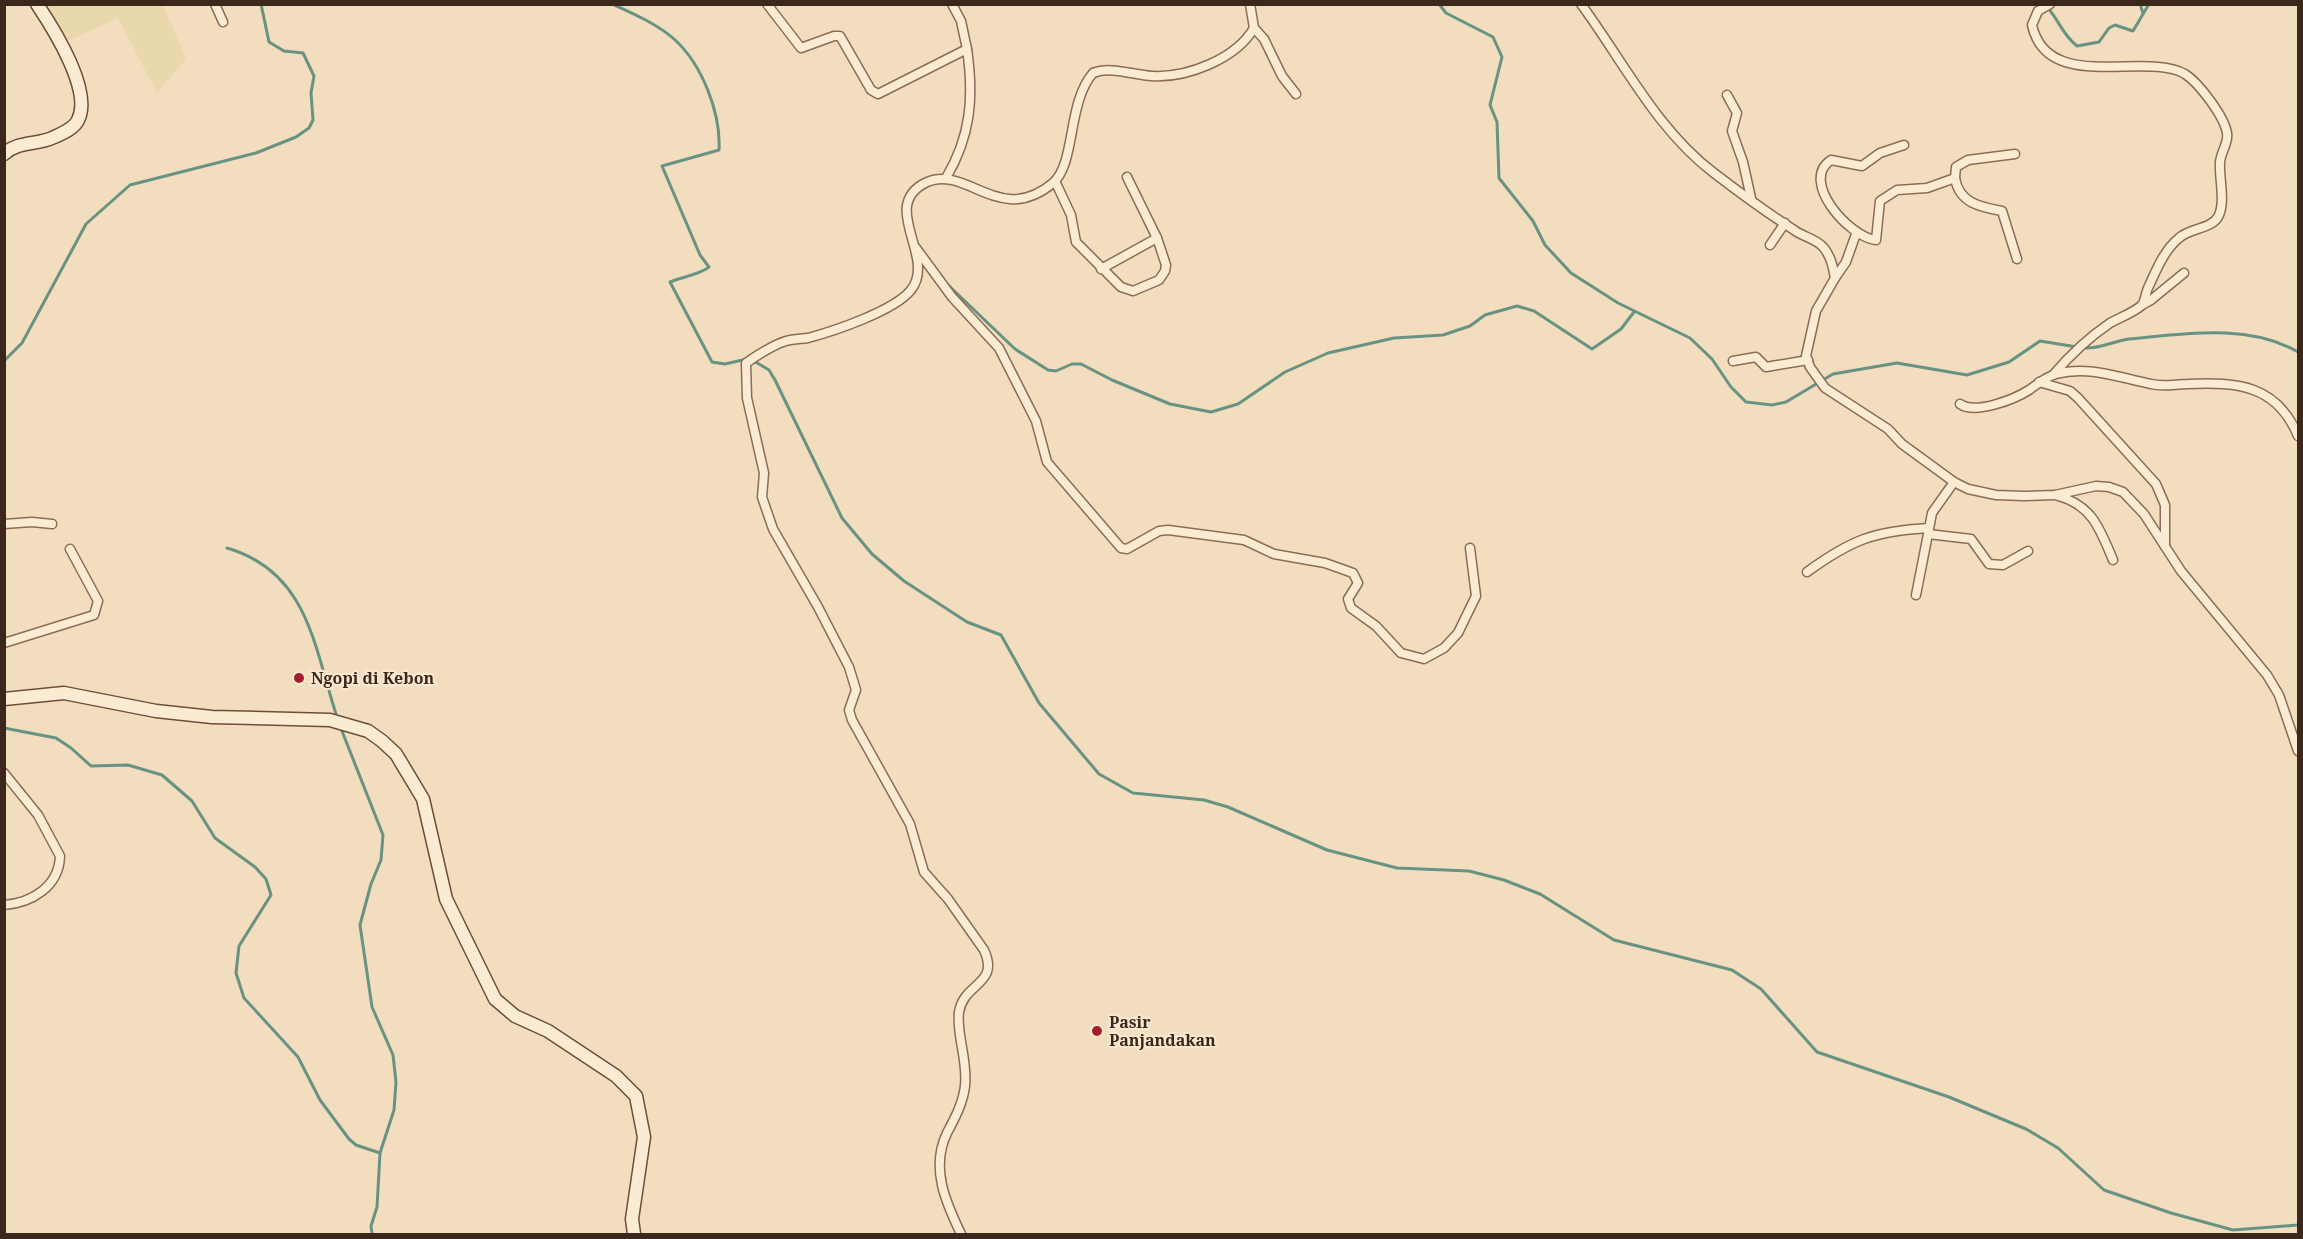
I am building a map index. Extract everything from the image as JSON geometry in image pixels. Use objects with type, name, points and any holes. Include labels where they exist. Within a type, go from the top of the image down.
[{"type":"street","points":[[4,154],[18,145],[41,142],[67,130],[78,120],[80,113],[78,81],[72,63],[37,4]]},
{"type":"street","points":[[215,4],[223,22]]},
{"type":"street","points":[[767,4],[801,48],[840,36],[871,90],[878,94],[967,49]]},
{"type":"street","points":[[946,178],[960,155],[965,140],[971,95],[967,49],[961,21],[952,4]]},
{"type":"street","points":[[1250,4],[1254,28],[1264,39],[1282,76],[1296,93]]},
{"type":"street","points":[[1581,4],[1603,34],[1627,75],[1676,136],[1714,173],[1785,224],[1822,245],[1832,263],[1835,278]]},
{"type":"street","points":[[2047,6],[2038,11],[2032,26],[2039,42],[2051,53],[2062,60],[2085,67],[2169,68],[2186,74],[2199,86],[2225,127],[2228,138],[2220,161],[2221,203],[2218,217],[2211,224],[2190,229],[2169,248],[2142,305]]},
{"type":"street","points":[[961,1234],[941,1183],[939,1160],[965,1087],[966,1059],[959,1012],[971,991],[989,972],[990,963],[984,950],[948,899],[924,872],[910,824],[852,720],[849,710],[856,690],[849,667],[818,606],[773,529],[762,497],[762,461],[747,398],[746,363],[785,341],[807,338],[843,326],[901,299],[915,284],[916,248],[905,210],[908,201],[925,183],[946,178],[1002,200],[1017,200],[1054,182],[1065,161],[1079,96],[1093,73],[1105,70],[1152,76],[1188,74],[1244,42],[1254,28]]},
{"type":"street","points":[[1727,95],[1737,113],[1732,131],[1743,162],[1751,198]]},
{"type":"street","points":[[1904,146],[1881,153],[1862,166],[1831,160],[1824,165],[1819,177],[1825,196],[1856,234],[1872,240],[1878,239],[1878,204],[1893,192],[1928,188],[1955,178]]},
{"type":"street","points":[[2015,154],[1968,160],[1956,167],[1955,178],[1959,191],[1969,202],[2002,212],[2017,259]]},
{"type":"street","points":[[1054,182],[1071,215],[1074,238],[1101,269],[1126,290],[1140,289],[1159,280],[1166,265],[1157,238],[1127,177]]},
{"type":"street","points":[[1770,245],[1785,224]]},
{"type":"street","points":[[1856,234],[1846,262],[1816,311],[1808,338],[1808,360],[1814,374],[1825,388],[1888,429],[1902,444],[1954,483],[1968,489],[1996,495],[2055,495],[2096,486],[2109,487],[2123,492],[2144,514],[2181,571],[2266,675],[2279,695],[2298,751]]},
{"type":"street","points":[[1101,269],[1157,238]]},
{"type":"street","points":[[916,248],[952,297],[999,348],[1036,421],[1047,462],[1121,548],[1127,549],[1159,531],[1168,530],[1244,540],[1274,554],[1325,563],[1353,573],[1358,583],[1348,599],[1351,608],[1376,626],[1401,653],[1424,659],[1444,648],[1458,633],[1476,596],[1470,548]]},
{"type":"street","points":[[2053,375],[2072,352],[2084,342],[2151,300],[2184,273]]},
{"type":"street","points":[[1733,361],[1755,357],[1767,367],[1808,360]]},
{"type":"street","points":[[1960,404],[1965,408],[1981,409],[2028,391],[2053,375],[2084,371],[2121,376],[2154,385],[2203,384],[2252,388],[2279,404],[2290,416],[2298,436]]},
{"type":"street","points":[[2039,382],[2070,391],[2156,484],[2165,506],[2165,547]]},
{"type":"street","points":[[1916,595],[1932,513],[1954,483]]},
{"type":"street","points":[[2055,495],[2076,501],[2084,508],[2102,533],[2113,560]]},
{"type":"street","points":[[4,524],[32,522],[52,524]]},
{"type":"street","points":[[1807,572],[1848,543],[1891,531],[1928,531],[1971,539],[1989,564],[2004,565],[2028,551]]},
{"type":"street","points":[[4,644],[94,615],[98,601],[70,549]]},
{"type":"street","points":[[4,699],[64,693],[189,715],[330,720],[368,731],[382,741],[396,754],[423,799],[446,899],[495,999],[515,1016],[548,1031],[616,1076],[636,1096],[644,1137],[632,1218],[634,1234]]},
{"type":"street","points":[[4,773],[38,815],[60,856],[49,885],[36,897],[23,904],[4,905]]},
{"type":"shaded area","points":[[43,5],[163,5],[186,59],[157,93],[118,18],[64,43]]},
{"type":"waterway","points":[[4,361],[22,343],[86,224],[130,185],[256,153],[296,137],[309,128],[313,120],[311,93],[314,76],[303,53],[284,51],[269,42],[261,4]]},
{"type":"waterway","points":[[612,4],[652,24],[674,39],[693,62],[708,90],[717,121],[719,150],[662,166],[700,255],[709,267],[670,282],[712,362],[725,364],[747,359]]},
{"type":"waterway","points":[[1439,4],[1446,13],[1493,37],[1502,57],[1490,105],[1497,122],[1499,178],[1533,221],[1545,245],[1571,273],[1618,303],[1690,338],[1712,359],[1731,387],[1746,402],[1772,405],[1786,402],[1833,374],[1897,363],[1967,375],[2009,362],[2040,341],[2077,347]]},
{"type":"waterway","points":[[2140,4],[2143,13]]},
{"type":"waterway","points":[[2048,8],[2077,46],[2099,42],[2109,28],[2115,25],[2133,31],[2149,4]]},
{"type":"waterway","points":[[947,284],[1015,349],[1048,370],[1056,371],[1072,364],[1081,364],[1112,380],[1170,404],[1211,412],[1238,404],[1285,372],[1328,353],[1394,338],[1443,335],[1470,326],[1485,315],[1517,306],[1534,311],[1592,349],[1621,329],[1634,312]]},
{"type":"waterway","points":[[2084,348],[2129,339],[2216,333],[2258,337],[2298,352]]},
{"type":"waterway","points":[[754,361],[769,370],[842,518],[872,554],[904,581],[967,622],[1001,635],[1039,703],[1099,774],[1133,793],[1204,800],[1228,807],[1327,850],[1397,868],[1469,871],[1504,880],[1540,894],[1614,940],[1732,970],[1761,989],[1817,1052],[1949,1097],[2026,1129],[2058,1148],[2104,1190],[2171,1213],[2233,1230],[2298,1225]]},
{"type":"waterway","points":[[227,548],[254,559],[276,575],[292,594],[314,640],[337,717]]},
{"type":"waterway","points":[[340,726],[383,835],[381,860],[371,884],[360,925],[372,1007],[393,1055],[396,1082],[394,1110],[380,1153],[377,1207],[371,1226],[372,1234]]},
{"type":"waterway","points":[[4,728],[56,738],[91,766],[128,765],[162,775],[192,801],[215,838],[255,867],[266,879],[271,895],[239,946],[236,973],[244,998],[298,1057],[320,1100],[349,1139],[356,1145],[380,1153]]},
{"type":"place","name":"Ngopi di Kebon","points":[[299,678]]},
{"type":"place","name":"Pasir Panjandakan","points":[[1097,1031]]}]
